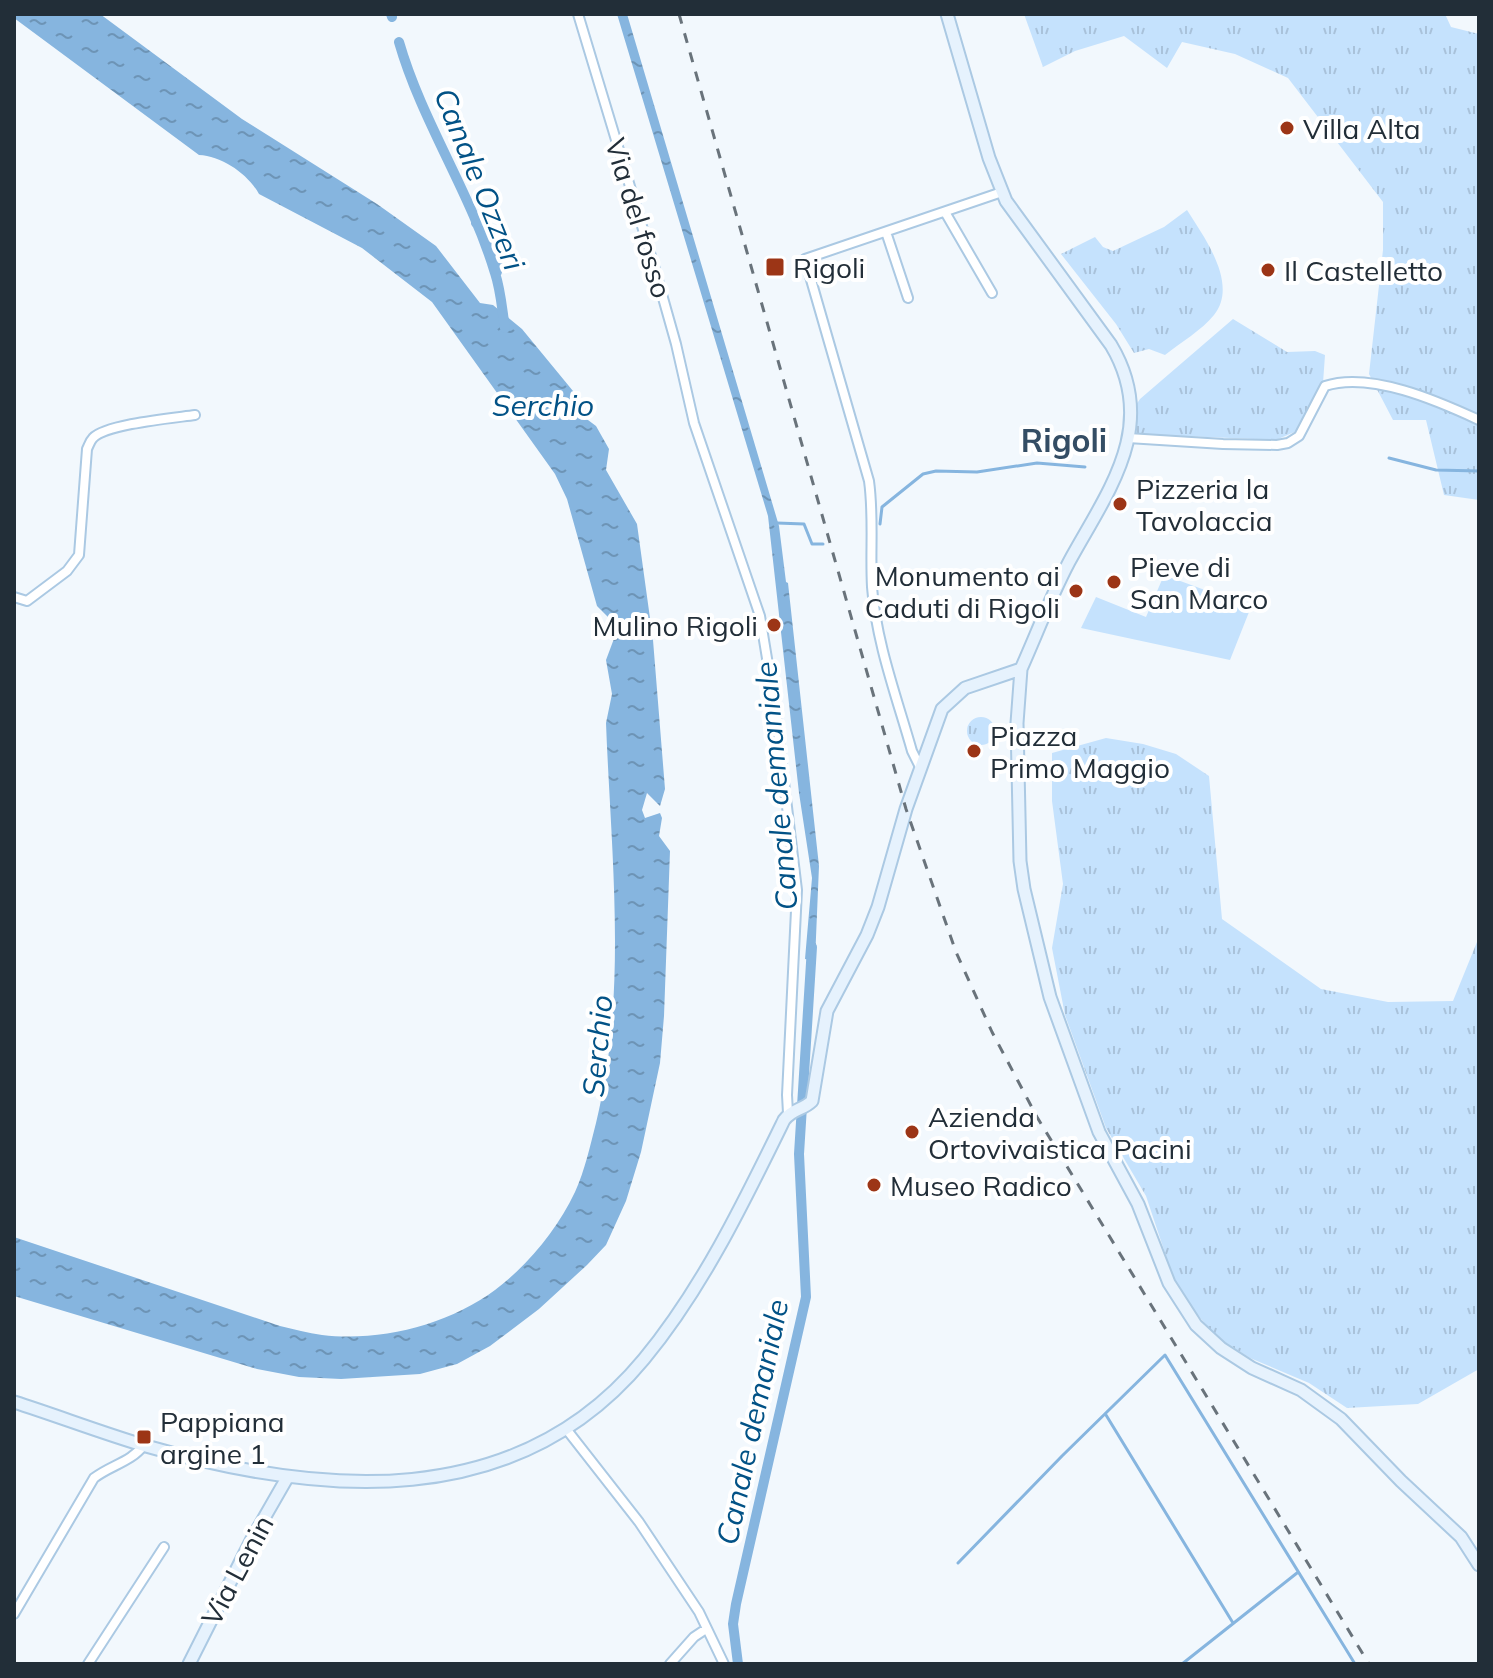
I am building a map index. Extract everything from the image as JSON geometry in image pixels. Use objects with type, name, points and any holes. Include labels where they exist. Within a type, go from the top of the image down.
[{"type":"main road","points":[[947,14],[1002,192],[1020,223],[1119,358],[1129,402],[1128,438],[1117,479],[1063,575],[1021,669],[1017,723],[1020,861],[1050,997],[1099,1132],[1136,1200],[1169,1283],[1196,1325],[1221,1348],[1252,1368],[1301,1390],[1341,1419],[1461,1537],[1479,1565]]},
{"type":"main road","points":[[14,1402],[144,1445],[287,1478],[363,1482],[438,1477],[506,1459],[567,1430],[602,1402],[642,1361],[672,1322],[790,1112],[808,1105],[815,1091],[827,1011],[867,935],[878,907],[906,809],[942,709],[952,697],[976,683],[1021,669]]},
{"type":"main road","name":"Via Lenin","points":[[189,1664],[252,1539],[287,1478]]},
{"type":"street","name":"Via del fosso","points":[[578,14],[662,292],[694,423],[760,616],[775,707],[797,890],[787,1095],[790,1112]]},
{"type":"street","points":[[920,767],[912,751],[877,621],[872,586],[873,506],[869,481],[805,259],[1002,192]]},
{"type":"street","points":[[945,212],[992,293]]},
{"type":"street","points":[[886,232],[908,298]]},
{"type":"street","points":[[1128,438],[1223,444],[1288,443],[1299,436],[1325,386],[1334,383],[1375,385],[1429,396],[1479,420]]},
{"type":"street","points":[[14,597],[27,601],[67,571],[79,555],[87,449],[93,438],[101,432],[123,427],[195,415]]},
{"type":"street","points":[[567,1430],[639,1522],[699,1612],[724,1664]]},
{"type":"street","points":[[14,1614],[94,1478],[132,1458],[144,1445]]},
{"type":"street","points":[[88,1664],[164,1547]]},
{"type":"street","points":[[670,1664],[694,1637],[706,1629]]},
{"type":"green space","points":[[1024,14],[1445,14],[1451,27],[1479,34],[1479,500],[1444,495],[1426,420],[1393,420],[1369,374],[1383,250],[1383,202],[1288,78],[1235,54],[1182,42],[1167,68],[1124,36],[1075,51],[1043,67]]},
{"type":"green space","points":[[1187,210],[1216,261],[1223,289],[1221,303],[1203,326],[1165,355],[1149,349],[1134,353],[1116,324],[1061,254],[1095,237],[1103,247],[1113,251],[1164,227]]},
{"type":"green space","points":[[1233,319],[1287,352],[1315,351],[1325,355],[1323,383],[1299,430],[1276,440],[1135,434],[1136,405],[1140,399]]},
{"type":"green space","points":[[1164,575],[1251,607],[1230,660],[1081,628],[1096,597],[1146,617]]},
{"type":"green space","points":[[981,717],[991,721],[995,731],[991,741],[981,745],[971,741],[967,731],[971,721]]},
{"type":"green space","points":[[1106,738],[1176,754],[1209,776],[1222,919],[1321,989],[1388,1002],[1453,1001],[1479,937],[1479,1369],[1418,1404],[1347,1408],[1309,1383],[1250,1358],[1215,1336],[1174,1280],[1146,1196],[1106,1128],[1065,1015],[1052,948],[1063,884],[1052,801],[1052,753]]},
{"type":"water","name":"Serchio","points":[[14,14],[100,14],[242,119],[377,204],[436,246],[480,303],[493,305],[522,329],[573,391],[576,411],[596,426],[609,449],[606,470],[637,524],[653,640],[665,789],[660,806],[647,793],[642,810],[645,818],[660,813],[659,836],[670,851],[660,1063],[641,1152],[626,1201],[606,1245],[539,1309],[490,1346],[457,1364],[420,1374],[341,1379],[299,1377],[257,1369],[14,1296],[14,1237],[280,1326],[322,1335],[367,1336],[413,1328],[456,1313],[495,1290],[530,1258],[560,1220],[579,1184],[606,1074],[615,974],[615,924],[606,723],[612,694],[606,660],[615,636],[610,619],[597,606],[567,499],[555,474],[432,302],[362,248],[259,194],[234,167],[199,155],[14,18]]},
{"type":"water","points":[[617,14],[627,14],[779,526],[819,866],[815,961],[805,959],[812,878],[799,793],[768,516]]},
{"type":"waterway","name":"Canale Ozzeri","points":[[399,42],[420,101],[485,243],[499,287],[505,328]]},
{"type":"waterway","points":[[476,223],[487,231],[494,243],[497,272]]},
{"type":"waterway","points":[[1389,458],[1436,470],[1479,471]]},
{"type":"waterway","points":[[880,524],[882,507],[923,474],[936,471],[977,472],[1037,463],[1085,467]]},
{"type":"waterway","points":[[777,523],[804,524],[812,544],[823,544]]},
{"type":"waterway","name":"Canale demaniale","points":[[738,1664],[733,1624],[736,1604],[806,1297],[799,1154],[812,947]]},
{"type":"waterway","points":[[958,1563],[1165,1355],[1355,1664]]},
{"type":"waterway","points":[[1106,1415],[1233,1623]]},
{"type":"waterway","points":[[1182,1664],[1297,1573]]},
{"type":"railway","points":[[679,14],[906,809],[956,952],[992,1032],[1037,1117],[1369,1664]]},
{"type":"place","name":"Villa Alta","points":[[1287,128]]},
{"type":"place","name":"Rigoli","points":[[775,267]]},
{"type":"place","name":"Il Castelletto","points":[[1268,270]]},
{"type":"place","name":"Pizzeria la Tavolaccia","points":[[1120,504]]},
{"type":"place","name":"Pieve di San Marco","points":[[1114,582]]},
{"type":"place","name":"Monumento ai Caduti di Rigoli","points":[[1076,591]]},
{"type":"place","name":"Mulino Rigoli","points":[[774,625]]},
{"type":"place","name":"Piazza Primo Maggio","points":[[974,751]]},
{"type":"place","name":"Azienda Ortovivaistica Pacini","points":[[912,1132]]},
{"type":"place","name":"Museo Radico","points":[[874,1185]]},
{"type":"place","name":"Pappiana argine 1","points":[[144,1437]]},
{"type":"district","name":"Rigoli","points":[[1064,440]]}]
